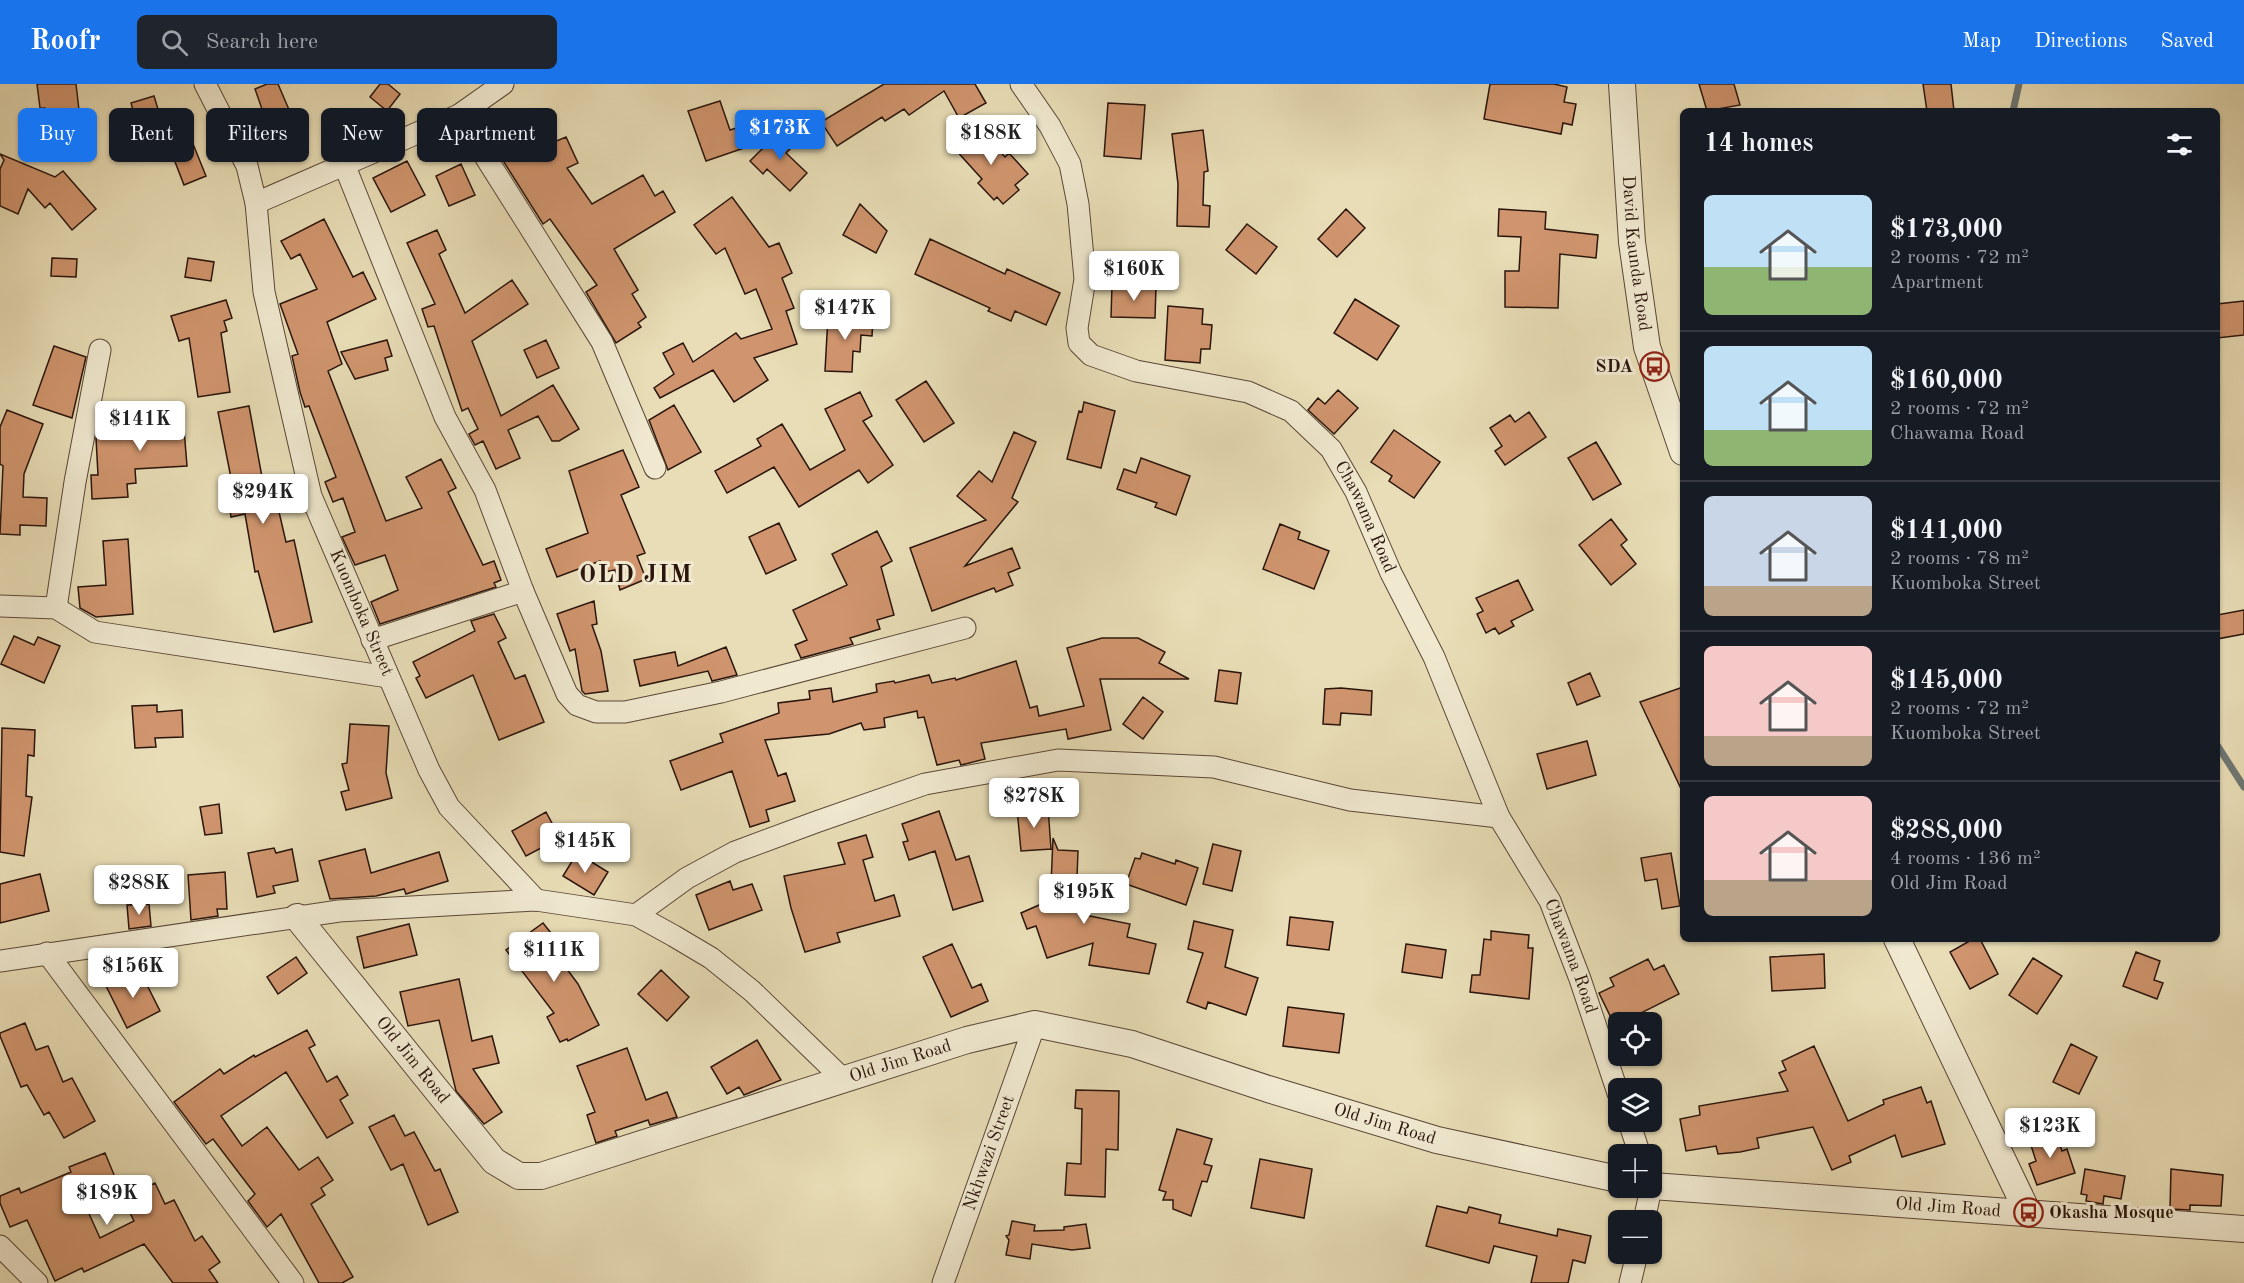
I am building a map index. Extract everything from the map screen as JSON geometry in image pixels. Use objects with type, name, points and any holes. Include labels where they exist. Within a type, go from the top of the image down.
[{"type":"street","name":"Kuomboka Street","points":[[205,84],[247,166],[256,204],[264,292],[311,496],[429,770],[449,807],[536,900]]},
{"type":"street","points":[[469,108],[503,84]]},
{"type":"street","name":"Chawama Road","points":[[1021,84],[1050,126],[1070,164],[1078,204],[1085,279],[1077,328],[1079,344],[1091,355],[1136,371],[1248,392],[1291,411],[1331,449],[1356,492],[1391,573],[1434,657],[1499,817],[1550,901],[1580,979],[1613,1078]]},
{"type":"street","name":"David Kaunda Road","points":[[1622,84],[1632,242],[1647,347],[1680,443]]},
{"type":"street","points":[[256,204],[417,133]]},
{"type":"street","points":[[489,162],[602,342],[655,468]]},
{"type":"street","points":[[344,164],[446,417],[485,490],[523,591],[567,693],[577,705],[596,712],[625,712],[721,692],[964,628]]},
{"type":"street","points":[[56,608],[75,482],[100,350]]},
{"type":"street","points":[[372,640],[523,591]]},
{"type":"street","points":[[0,606],[56,608],[95,632],[388,677]]},
{"type":"street","points":[[636,915],[687,878],[735,852],[816,822],[925,784],[1058,760],[1214,767],[1350,800],[1499,817]]},
{"type":"street","points":[[0,961],[339,910],[536,900],[636,915],[711,958],[753,991],[845,1081]]},
{"type":"street","name":"Old Jim Road","points":[[297,917],[494,1161],[519,1176],[541,1176],[845,1081],[967,1040],[1035,1024],[1132,1044],[1268,1089],[1437,1140],[1608,1177]]},
{"type":"street","points":[[1898,942],[2028,1213]]},
{"type":"street","points":[[47,953],[293,1283]]},
{"type":"street","name":"Nkhwazi Street","points":[[943,1283],[1035,1024]]},
{"type":"street","name":"Old Jim Road","points":[[1662,1188],[2244,1229]]},
{"type":"street","points":[[0,1246],[37,1283]]},
{"type":"street","points":[[1630,1283],[1634,1264]]},
{"type":"building","points":[[37,84],[76,84],[79,108],[40,108]]},
{"type":"building","points":[[267,84],[278,84],[288,108],[262,108],[255,89]]},
{"type":"building","points":[[380,84],[388,84],[400,94],[389,108],[383,108],[370,97]]},
{"type":"building","points":[[884,84],[975,84],[986,103],[959,118],[944,91],[909,115],[904,109],[885,121],[882,117],[837,146],[821,122]]},
{"type":"building","points":[[1490,84],[1554,84],[1567,87],[1564,102],[1576,104],[1572,125],[1563,123],[1561,134],[1484,119]]},
{"type":"building","points":[[1699,84],[1734,84],[1740,105],[1706,108]]},
{"type":"building","points":[[1923,84],[1951,84],[1954,108],[1927,108]]},
{"type":"building","points":[[154,96],[158,108],[132,108],[131,103]]},
{"type":"building","points":[[720,101],[730,130],[740,127],[747,147],[706,161],[688,111]]},
{"type":"building","points":[[1108,103],[1145,105],[1141,159],[1104,156]]},
{"type":"building","points":[[977,127],[1005,157],[1009,153],[1028,174],[1015,185],[1019,190],[1003,204],[997,197],[994,200],[978,183],[982,179],[954,148]]},
{"type":"building","points":[[782,129],[796,143],[786,153],[807,173],[790,191],[767,169],[763,174],[750,161]]},
{"type":"building","points":[[1203,130],[1208,171],[1204,172],[1203,205],[1210,206],[1209,227],[1177,226],[1178,184],[1172,134]]},
{"type":"building","points":[[566,137],[578,163],[567,168],[592,204],[643,175],[655,196],[663,191],[675,212],[614,249],[638,290],[632,294],[646,317],[638,323],[641,327],[616,343],[586,292],[597,285],[550,219],[543,224],[504,162],[557,162],[557,141]]},
{"type":"building","points":[[194,146],[206,176],[184,185],[175,162],[194,162]]},
{"type":"building","points":[[0,154],[55,177],[63,171],[96,209],[72,230],[50,203],[45,208],[28,189],[18,214],[0,206],[0,169],[4,160]]},
{"type":"building","points":[[407,161],[425,195],[391,212],[373,178]]},
{"type":"building","points":[[461,164],[475,195],[449,206],[436,176]]},
{"type":"building","points":[[732,197],[769,247],[779,243],[792,273],[782,278],[794,308],[786,311],[797,344],[754,358],[768,380],[734,402],[713,370],[660,398],[654,388],[674,374],[663,353],[683,343],[693,362],[736,333],[741,339],[772,329],[756,289],[745,294],[725,248],[716,254],[694,225]]},
{"type":"building","points":[[860,204],[887,231],[876,253],[843,235]]},
{"type":"building","points":[[1346,209],[1365,228],[1337,257],[1318,239]]},
{"type":"building","points":[[1499,209],[1546,212],[1545,229],[1598,235],[1596,258],[1560,254],[1558,308],[1505,307],[1505,271],[1519,271],[1521,237],[1498,236]]},
{"type":"building","points":[[324,219],[353,277],[363,272],[376,299],[327,322],[342,364],[328,371],[386,521],[422,508],[406,477],[441,459],[456,488],[448,492],[483,565],[494,561],[501,580],[494,583],[496,587],[380,624],[371,602],[398,590],[385,555],[355,565],[342,537],[355,532],[343,498],[333,502],[325,482],[336,477],[309,406],[305,407],[300,392],[292,356],[298,354],[280,304],[317,289],[300,254],[291,259],[281,241]]},
{"type":"building","points":[[1247,224],[1277,247],[1256,274],[1226,250]]},
{"type":"building","points":[[437,230],[446,250],[439,254],[465,313],[512,280],[528,304],[472,341],[501,416],[553,385],[579,429],[559,441],[552,441],[538,416],[508,430],[520,458],[496,469],[483,441],[475,445],[469,434],[478,429],[468,408],[462,411],[434,326],[428,327],[422,309],[435,304],[407,243]]},
{"type":"building","points":[[930,239],[1005,274],[1007,269],[1060,293],[1046,325],[1015,311],[1011,321],[988,311],[990,308],[915,274]]},
{"type":"building","points":[[52,258],[77,259],[76,277],[51,276]]},
{"type":"building","points":[[188,258],[214,262],[211,281],[185,277]]},
{"type":"building","points":[[1112,285],[1156,286],[1155,318],[1111,317]]},
{"type":"building","points":[[1355,299],[1399,326],[1377,360],[1334,333]]},
{"type":"building","points":[[226,300],[232,318],[224,321],[227,331],[221,333],[230,392],[198,397],[189,338],[179,341],[171,316]]},
{"type":"building","points":[[2244,301],[2244,335],[2220,338],[2220,304]]},
{"type":"building","points":[[1168,306],[1203,309],[1202,324],[1212,325],[1210,349],[1201,349],[1200,363],[1165,360]]},
{"type":"building","points":[[828,316],[873,319],[872,336],[861,335],[860,352],[853,351],[852,372],[825,371]]},
{"type":"building","points":[[387,340],[392,356],[385,358],[388,370],[355,379],[341,352]]},
{"type":"building","points":[[546,340],[559,368],[537,378],[524,350]]},
{"type":"building","points":[[54,346],[86,357],[72,418],[33,405]]},
{"type":"building","points":[[926,381],[954,423],[924,442],[896,400]]},
{"type":"building","points":[[1338,390],[1358,408],[1334,434],[1308,410],[1318,398],[1325,404]]},
{"type":"building","points":[[860,392],[872,416],[863,421],[893,465],[868,483],[859,470],[799,507],[774,467],[727,493],[715,471],[761,446],[757,439],[782,424],[810,470],[845,450],[825,409]]},
{"type":"building","points":[[1084,402],[1115,411],[1101,468],[1067,459],[1079,411],[1082,412]]},
{"type":"building","points":[[182,404],[187,466],[135,469],[136,483],[127,484],[128,497],[92,499],[91,475],[98,475],[96,438],[149,436],[147,406]]},
{"type":"building","points":[[674,405],[701,452],[668,470],[649,420]]},
{"type":"building","points":[[249,406],[264,488],[273,486],[286,542],[294,540],[312,622],[274,632],[258,571],[255,572],[245,514],[231,517],[228,494],[234,493],[218,412]]},
{"type":"building","points":[[7,410],[43,424],[24,474],[23,497],[47,498],[46,526],[20,525],[20,535],[0,534],[3,466],[0,464],[0,427]]},
{"type":"building","points":[[1529,412],[1546,437],[1505,465],[1495,451],[1502,446],[1490,428],[1510,415],[1515,422]]},
{"type":"building","points":[[1394,430],[1440,462],[1414,498],[1389,481],[1392,476],[1371,462]]},
{"type":"building","points":[[1014,432],[1036,442],[1012,498],[1018,502],[965,566],[1012,548],[1020,568],[1008,573],[1013,585],[996,592],[994,588],[932,611],[910,548],[986,520],[957,496],[979,471],[992,482]]},
{"type":"building","points":[[1596,442],[1621,484],[1593,500],[1568,458]]},
{"type":"building","points":[[623,450],[639,487],[621,495],[645,553],[637,556],[646,579],[620,590],[615,570],[605,572],[600,561],[557,577],[546,549],[588,533],[569,471]]},
{"type":"building","points":[[1141,458],[1190,476],[1176,515],[1155,507],[1157,503],[1117,489],[1124,469],[1136,473]]},
{"type":"building","points":[[1611,519],[1627,540],[1621,545],[1636,564],[1611,585],[1579,545]]},
{"type":"building","points":[[779,523],[796,560],[766,574],[749,537]]},
{"type":"building","points":[[1280,524],[1300,532],[1298,539],[1329,551],[1314,589],[1263,569]]},
{"type":"building","points":[[877,531],[892,561],[881,567],[894,615],[877,620],[880,629],[850,638],[853,644],[801,658],[795,645],[807,640],[793,610],[847,585],[832,554]]},
{"type":"building","points":[[128,539],[133,614],[96,617],[80,608],[78,587],[106,585],[103,541]]},
{"type":"building","points":[[1518,580],[1533,610],[1511,621],[1514,626],[1499,634],[1495,628],[1486,633],[1477,614],[1483,611],[1476,598]]},
{"type":"building","points":[[594,601],[597,624],[592,625],[601,651],[608,691],[585,694],[582,691],[575,649],[570,651],[557,614]]},
{"type":"building","points":[[2244,610],[2244,634],[2220,638],[2220,614]]},
{"type":"building","points":[[494,614],[506,638],[498,642],[515,679],[525,675],[544,722],[499,740],[473,675],[426,698],[416,678],[420,676],[413,662],[475,631],[471,621]]},
{"type":"building","points":[[14,636],[34,645],[38,637],[60,646],[44,683],[1,664]]},
{"type":"building","points":[[1102,638],[1138,638],[1165,652],[1159,663],[1189,679],[1100,679],[1111,730],[1068,739],[1066,729],[981,743],[985,759],[961,765],[959,760],[937,765],[924,717],[918,718],[917,711],[884,718],[885,727],[864,730],[861,723],[829,734],[765,740],[778,776],[786,773],[795,801],[766,810],[769,821],[750,827],[732,771],[681,790],[670,761],[723,742],[720,734],[779,713],[778,703],[810,699],[809,691],[831,688],[833,702],[877,692],[876,684],[894,681],[895,683],[929,675],[932,683],[955,678],[956,680],[1016,661],[1030,708],[1037,706],[1039,716],[1084,706],[1067,648]]},
{"type":"building","points":[[726,647],[737,675],[712,681],[708,671],[640,686],[634,660],[675,652],[678,666]]},
{"type":"building","points":[[1219,670],[1241,673],[1237,704],[1215,701]]},
{"type":"building","points":[[1590,673],[1600,696],[1577,705],[1568,683]]},
{"type":"building","points":[[1680,688],[1680,787],[1640,702]]},
{"type":"building","points":[[1325,689],[1372,691],[1371,715],[1341,713],[1340,725],[1323,724]]},
{"type":"building","points":[[1143,697],[1163,712],[1143,739],[1123,724]]},
{"type":"building","points":[[157,705],[157,712],[182,710],[183,737],[155,738],[156,747],[135,748],[132,706]]},
{"type":"building","points":[[350,724],[389,726],[386,773],[392,798],[346,810],[341,792],[349,790],[342,764],[347,763]]},
{"type":"building","points":[[2,728],[35,730],[34,756],[28,755],[26,796],[32,797],[24,856],[0,852]]},
{"type":"building","points":[[1587,741],[1596,775],[1547,789],[1537,754]]},
{"type":"building","points":[[219,804],[222,833],[205,835],[200,807]]},
{"type":"building","points":[[1048,807],[1051,849],[1021,851],[1017,809]]},
{"type":"building","points":[[939,811],[956,860],[969,856],[983,901],[953,910],[935,851],[909,860],[903,842],[908,841],[902,824]]},
{"type":"building","points":[[546,812],[560,838],[526,856],[512,831]]},
{"type":"building","points":[[866,835],[873,857],[863,860],[875,901],[894,895],[900,916],[837,933],[840,942],[805,952],[784,876],[845,864],[838,843]]},
{"type":"building","points":[[1053,838],[1058,850],[1078,851],[1077,877],[1067,876],[1080,914],[1130,924],[1127,937],[1156,944],[1149,974],[1089,965],[1093,943],[1047,958],[1036,926],[1027,929],[1021,913],[1055,898],[1051,885]]},
{"type":"building","points":[[1213,844],[1241,851],[1232,891],[1203,884]]},
{"type":"building","points":[[274,848],[276,853],[292,849],[298,881],[273,886],[275,893],[257,897],[248,853]]},
{"type":"building","points":[[365,849],[371,873],[439,852],[448,881],[406,894],[404,889],[376,896],[330,899],[319,861]]},
{"type":"building","points":[[577,853],[608,872],[594,895],[563,876]]},
{"type":"building","points":[[1142,853],[1175,864],[1176,860],[1198,868],[1186,905],[1126,884],[1135,858],[1140,859]]},
{"type":"building","points":[[1671,853],[1680,906],[1662,909],[1657,879],[1645,881],[1641,858]]},
{"type":"building","points":[[225,872],[227,909],[217,909],[218,916],[191,920],[188,875]]},
{"type":"building","points":[[40,874],[49,911],[0,923],[0,884]]},
{"type":"building","points":[[730,881],[733,890],[752,884],[762,910],[709,930],[696,895]]},
{"type":"building","points":[[149,904],[151,926],[129,929],[127,905]]},
{"type":"building","points":[[1290,917],[1333,922],[1329,950],[1287,945]]},
{"type":"building","points":[[1194,921],[1233,930],[1225,967],[1258,978],[1246,1015],[1208,1002],[1206,1009],[1187,1002],[1203,953],[1188,949]]},
{"type":"building","points":[[543,923],[562,947],[555,953],[578,984],[599,1025],[568,1041],[567,1039],[560,1042],[547,1017],[554,1013],[506,950]]},
{"type":"building","points":[[409,924],[417,955],[364,968],[357,937]]},
{"type":"building","points":[[1491,931],[1529,935],[1528,948],[1533,948],[1529,999],[1470,992],[1472,975],[1480,975],[1484,939],[1491,940]]},
{"type":"building","points":[[1968,942],[1982,942],[1998,974],[1970,989],[1950,952]]},
{"type":"building","points":[[952,944],[972,988],[981,984],[988,1001],[951,1017],[923,957]]},
{"type":"building","points":[[1406,944],[1446,950],[1442,978],[1402,972]]},
{"type":"building","points":[[2136,952],[2160,961],[2154,980],[2163,983],[2157,999],[2123,986]]},
{"type":"building","points":[[1824,954],[1825,988],[1772,991],[1770,957]]},
{"type":"building","points":[[296,957],[307,973],[278,994],[267,977]]},
{"type":"building","points":[[2033,958],[2062,976],[2037,1014],[2009,995]]},
{"type":"building","points":[[1648,959],[1654,970],[1664,965],[1679,994],[1643,1012],[1608,1012],[1599,993],[1614,986],[1610,978]]},
{"type":"building","points":[[139,969],[160,1011],[127,1028],[106,986]]},
{"type":"building","points":[[661,970],[689,997],[667,1021],[638,994]]},
{"type":"building","points":[[459,979],[472,1041],[492,1036],[499,1063],[473,1069],[502,1112],[484,1124],[456,1091],[439,1020],[408,1026],[400,992]]},
{"type":"building","points":[[1288,1007],[1344,1014],[1339,1053],[1283,1046]]},
{"type":"building","points":[[25,1023],[36,1050],[48,1046],[63,1082],[72,1078],[95,1121],[64,1138],[49,1112],[44,1115],[27,1085],[21,1087],[0,1036],[0,1033]]},
{"type":"building","points":[[307,1030],[315,1045],[309,1048],[327,1082],[337,1076],[348,1095],[340,1100],[353,1123],[327,1138],[286,1072],[221,1116],[242,1146],[267,1127],[299,1170],[318,1157],[333,1180],[321,1188],[325,1195],[311,1204],[353,1277],[342,1283],[319,1283],[281,1214],[267,1227],[248,1201],[255,1194],[213,1139],[206,1144],[174,1102],[220,1069],[224,1074],[254,1055],[255,1057]]},
{"type":"building","points":[[757,1040],[781,1080],[744,1095],[739,1087],[727,1094],[711,1067]]},
{"type":"building","points":[[2071,1044],[2097,1057],[2079,1094],[2053,1082]]},
{"type":"building","points":[[1814,1046],[1848,1121],[1884,1104],[1883,1100],[1921,1087],[1927,1103],[1931,1101],[1945,1144],[1902,1157],[1895,1135],[1849,1156],[1851,1162],[1832,1170],[1813,1127],[1757,1138],[1759,1148],[1740,1152],[1718,1154],[1716,1146],[1686,1151],[1680,1119],[1700,1115],[1699,1106],[1788,1091],[1779,1073],[1786,1070],[1782,1061]]},
{"type":"building","points":[[627,1048],[646,1100],[667,1092],[677,1117],[650,1125],[648,1120],[615,1131],[617,1136],[596,1143],[587,1115],[595,1112],[577,1066]]},
{"type":"building","points":[[1076,1090],[1119,1091],[1118,1150],[1106,1149],[1105,1197],[1065,1195],[1067,1163],[1081,1164],[1082,1109],[1075,1108]]},
{"type":"building","points":[[394,1115],[405,1136],[414,1132],[435,1171],[440,1169],[458,1212],[428,1225],[403,1164],[391,1170],[369,1127]]},
{"type":"building","points":[[1177,1129],[1212,1139],[1204,1164],[1212,1166],[1207,1182],[1202,1181],[1191,1216],[1173,1209],[1173,1200],[1163,1200],[1166,1192],[1159,1190]]},
{"type":"building","points":[[2055,1131],[2062,1151],[2067,1149],[2075,1173],[2037,1185],[2029,1164],[2036,1161],[2029,1139]]},
{"type":"building","points":[[105,1153],[117,1182],[81,1196],[100,1238],[134,1221],[123,1199],[155,1183],[165,1204],[174,1200],[195,1241],[202,1236],[220,1262],[209,1270],[218,1283],[173,1283],[144,1244],[84,1272],[82,1268],[55,1281],[27,1220],[10,1227],[0,1203],[0,1196],[19,1188],[21,1193],[71,1172],[69,1167]]},
{"type":"building","points":[[1260,1159],[1312,1169],[1304,1218],[1251,1208]]},
{"type":"building","points":[[2085,1169],[2125,1176],[2121,1199],[2104,1196],[2103,1204],[2086,1201],[2087,1195],[2081,1194]]},
{"type":"building","points":[[2171,1169],[2223,1175],[2221,1206],[2190,1205],[2190,1210],[2170,1209]]},
{"type":"building","points":[[1437,1206],[1467,1213],[1469,1207],[1501,1215],[1499,1223],[1557,1236],[1558,1229],[1591,1236],[1585,1263],[1573,1260],[1568,1283],[1531,1283],[1537,1256],[1494,1246],[1489,1263],[1426,1246]]},
{"type":"building","points":[[1012,1221],[1035,1225],[1034,1231],[1064,1230],[1064,1227],[1086,1224],[1090,1248],[1072,1250],[1032,1244],[1030,1259],[1006,1255],[1009,1240],[1006,1236],[1009,1235]]},
{"type":"waterway","points":[[2014,108],[2019,84]]},
{"type":"waterway","points":[[2220,750],[2244,787]]},
{"type":"place","name":"SDA","points":[[1654,367]]},
{"type":"place","name":"Okasha Mosque","points":[[2028,1213]]},
{"type":"district","name":"OLD JIM","points":[[636,576]]}]
